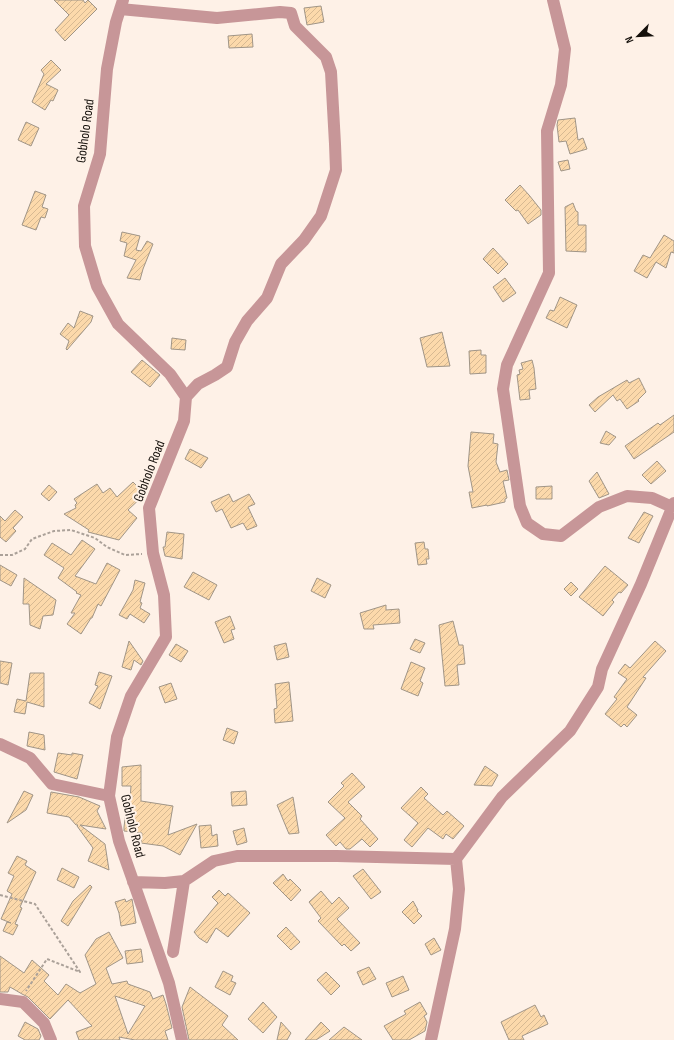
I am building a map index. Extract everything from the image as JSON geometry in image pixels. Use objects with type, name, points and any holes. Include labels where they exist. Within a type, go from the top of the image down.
[{"type":"street","points":[[432,1040],[455,929],[459,889],[456,859],[502,797],[570,731],[598,687],[602,669],[673,505],[652,498],[627,496],[600,507],[560,536],[543,534],[527,523],[520,506],[503,389],[507,365],[549,273],[547,131],[561,85],[565,49],[553,0]]},
{"type":"street","points":[[121,5],[217,18],[280,12],[291,13],[295,26],[326,57],[331,72],[336,170],[321,216],[304,240],[281,264],[267,298],[247,321],[235,342],[227,367],[198,384],[186,396]]},
{"type":"street","name":"Gobholo Road","points":[[121,5],[116,22],[107,69],[100,154],[84,206],[85,246],[97,286],[118,324],[170,374],[186,396],[184,421],[148,508],[153,553],[164,595],[166,637],[131,696],[117,737],[109,796],[119,841],[169,983],[182,1040]]},
{"type":"street","points":[[0,744],[30,758],[52,784],[109,796]]},
{"type":"street","points":[[133,882],[165,883],[184,881],[214,861],[237,856],[337,856],[456,859]]},
{"type":"street","points":[[173,952],[184,881]]},
{"type":"street","points":[[0,999],[22,1002],[44,1023],[51,1040]]},
{"type":"path","points":[[0,555],[12,555],[25,549],[32,539],[54,531],[72,530],[95,538],[107,547],[125,555],[153,553]]},
{"type":"path","points":[[0,895],[35,904],[80,972],[47,959],[18,1002]]},
{"type":"building","points":[[54,0],[83,0],[85,3],[88,0],[97,9],[65,41],[55,30],[69,15]]},
{"type":"building","points":[[321,6],[324,22],[307,25],[304,8]]},
{"type":"building","points":[[252,34],[253,47],[229,48],[228,36]]},
{"type":"building","points":[[51,60],[61,70],[46,84],[58,90],[53,101],[51,100],[45,110],[32,102],[44,74],[41,70]]},
{"type":"building","points":[[575,118],[578,140],[583,138],[587,149],[570,154],[566,141],[559,142],[557,125],[558,120]]},
{"type":"building","points":[[26,122],[39,128],[31,146],[18,140]]},
{"type":"building","points":[[568,160],[570,169],[561,171],[558,162]]},
{"type":"building","points":[[520,185],[541,210],[541,215],[528,224],[518,210],[516,211],[505,200]]},
{"type":"building","points":[[35,191],[46,195],[42,207],[48,209],[45,218],[41,217],[36,230],[22,225]]},
{"type":"building","points":[[573,203],[576,211],[578,212],[578,225],[586,225],[586,252],[566,251],[565,207]]},
{"type":"building","points":[[122,232],[140,236],[136,250],[141,251],[147,241],[153,244],[140,280],[127,278],[136,260],[124,256],[127,243],[120,241]]},
{"type":"building","points":[[664,235],[674,241],[674,253],[671,252],[666,268],[656,262],[647,278],[634,271],[643,255],[650,258]]},
{"type":"building","points":[[493,248],[508,264],[498,274],[483,259]]},
{"type":"building","points":[[505,278],[516,293],[503,302],[493,287]]},
{"type":"building","points":[[560,297],[577,305],[567,328],[546,318],[550,310],[554,311]]},
{"type":"building","points":[[80,311],[93,316],[91,322],[67,350],[69,341],[60,334],[68,323],[74,328]]},
{"type":"building","points":[[442,332],[450,366],[427,367],[420,338]]},
{"type":"building","points":[[172,338],[186,340],[185,350],[171,349]]},
{"type":"building","points":[[481,350],[481,355],[486,355],[486,373],[470,374],[469,351]]},
{"type":"building","points":[[142,360],[160,375],[150,387],[131,372]]},
{"type":"building","points":[[532,360],[536,389],[529,390],[530,399],[520,400],[517,375],[520,374],[519,370],[523,369],[521,363]]},
{"type":"building","points":[[639,378],[646,392],[638,400],[639,401],[627,409],[620,399],[617,401],[613,395],[595,412],[589,405],[598,397],[627,380],[629,383]]},
{"type":"building","points":[[674,415],[674,432],[634,459],[625,446],[658,423],[660,425]]},
{"type":"building","points":[[606,431],[616,437],[609,445],[600,443]]},
{"type":"building","points":[[471,432],[494,434],[493,443],[498,444],[496,462],[500,472],[507,470],[509,480],[503,481],[507,498],[505,499],[505,502],[472,508],[469,492],[473,492],[468,466]]},
{"type":"building","points":[[190,449],[208,458],[201,468],[185,459]]},
{"type":"building","points":[[657,461],[666,471],[651,484],[642,475]]},
{"type":"building","points":[[597,472],[609,494],[599,498],[589,481]]},
{"type":"building","points":[[133,482],[145,494],[128,510],[137,518],[119,540],[88,532],[89,530],[64,514],[76,508],[75,505],[77,503],[74,499],[97,484],[103,493],[110,488],[117,497]]},
{"type":"building","points":[[49,485],[57,492],[49,501],[41,494]]},
{"type":"building","points":[[552,486],[552,499],[536,499],[536,487]]},
{"type":"building","points":[[229,494],[233,502],[249,494],[255,504],[248,507],[257,526],[247,530],[243,523],[231,528],[222,509],[216,512],[211,502]]},
{"type":"building","points":[[15,510],[23,517],[13,528],[16,531],[6,542],[0,537],[0,516],[5,521]]},
{"type":"building","points":[[644,512],[653,516],[639,543],[628,538]]},
{"type":"building","points":[[167,532],[184,534],[182,559],[165,556],[163,547],[165,547]]},
{"type":"building","points":[[82,540],[95,549],[75,576],[96,584],[107,563],[120,570],[101,606],[98,604],[92,618],[81,634],[67,624],[75,613],[71,613],[81,595],[76,593],[77,592],[58,578],[64,568],[44,555],[52,543],[71,555]]},
{"type":"building","points":[[424,542],[425,549],[428,549],[429,559],[426,559],[427,564],[418,565],[415,543]]},
{"type":"building","points":[[0,565],[17,575],[11,586],[0,580]]},
{"type":"building","points":[[605,566],[628,585],[612,600],[614,602],[603,616],[579,597]]},
{"type":"building","points":[[193,572],[217,585],[209,600],[184,587]]},
{"type":"building","points":[[24,578],[56,600],[53,615],[43,616],[40,629],[30,625],[29,604],[23,604]]},
{"type":"building","points":[[317,578],[331,585],[325,598],[311,591]]},
{"type":"building","points":[[135,580],[145,583],[140,608],[150,614],[144,623],[130,614],[127,619],[119,615],[133,590]]},
{"type":"building","points":[[571,582],[578,589],[571,596],[564,589]]},
{"type":"building","points":[[386,605],[386,610],[399,609],[400,623],[373,625],[374,629],[364,629],[360,613]]},
{"type":"building","points":[[230,616],[235,629],[231,630],[234,639],[224,643],[215,622]]},
{"type":"building","points":[[453,621],[459,645],[463,645],[465,664],[457,665],[459,685],[445,686],[439,625]]},
{"type":"building","points":[[415,639],[425,643],[420,653],[410,649]]},
{"type":"building","points":[[129,641],[143,661],[141,665],[134,660],[131,670],[122,667]]},
{"type":"building","points":[[655,641],[666,651],[643,677],[646,678],[627,707],[637,715],[627,727],[624,724],[621,727],[605,714],[617,699],[614,697],[627,679],[618,673],[625,664],[630,668]]},
{"type":"building","points":[[286,643],[289,657],[277,660],[274,646]]},
{"type":"building","points":[[176,644],[188,651],[181,662],[169,655]]},
{"type":"building","points":[[0,661],[12,663],[8,685],[0,683]]},
{"type":"building","points":[[411,662],[425,668],[420,681],[423,683],[418,696],[401,689]]},
{"type":"building","points":[[99,672],[112,676],[100,709],[89,703],[98,686],[95,685]]},
{"type":"building","points":[[30,673],[44,673],[44,707],[27,702],[25,714],[14,712],[17,699],[26,701]]},
{"type":"building","points":[[289,682],[293,721],[275,723],[274,709],[277,708],[275,684]]},
{"type":"building","points":[[171,683],[177,699],[165,703],[159,687]]},
{"type":"building","points":[[227,728],[238,732],[234,744],[223,740]]},
{"type":"building","points":[[29,732],[44,735],[45,750],[27,746]]},
{"type":"building","points":[[58,753],[83,755],[77,779],[54,772]]},
{"type":"building","points":[[141,765],[141,801],[173,806],[168,835],[197,824],[180,855],[163,846],[141,843],[142,833],[124,831],[126,811],[129,812],[131,786],[122,786],[122,767]]},
{"type":"building","points":[[485,766],[498,775],[492,786],[474,785]]},
{"type":"building","points":[[352,773],[365,787],[348,802],[362,816],[360,819],[378,839],[370,847],[362,839],[350,849],[346,849],[340,842],[336,846],[326,835],[345,818],[328,802],[344,786],[341,783]]},
{"type":"building","points":[[421,787],[428,794],[424,798],[443,815],[447,811],[464,826],[453,839],[446,834],[443,839],[428,828],[412,847],[404,840],[418,823],[401,808]]},
{"type":"building","points":[[24,791],[33,795],[26,810],[7,823]]},
{"type":"building","points":[[246,791],[247,805],[232,806],[231,792]]},
{"type":"building","points":[[51,792],[79,797],[100,806],[97,811],[106,829],[80,825],[105,844],[109,870],[88,861],[93,848],[77,826],[78,825],[76,825],[69,817],[47,813]]},
{"type":"building","points":[[293,797],[299,833],[289,834],[277,805]]},
{"type":"building","points":[[211,825],[212,836],[217,834],[218,846],[201,848],[199,826]]},
{"type":"building","points":[[244,828],[247,842],[237,845],[233,831]]},
{"type":"building","points":[[17,856],[27,861],[25,865],[36,872],[20,907],[22,908],[15,924],[18,925],[13,935],[3,931],[7,922],[11,923],[1,919],[12,894],[7,891],[14,876],[8,873]]},
{"type":"building","points":[[62,868],[79,877],[74,888],[57,880]]},
{"type":"building","points":[[363,869],[381,892],[371,899],[353,876]]},
{"type":"building","points":[[283,874],[288,881],[290,879],[301,890],[291,901],[273,883]]},
{"type":"building","points":[[90,885],[92,887],[68,926],[61,921],[73,901]]},
{"type":"building","points":[[219,890],[225,896],[228,893],[250,913],[228,937],[216,928],[207,943],[199,938],[194,932],[218,903],[212,897]]},
{"type":"building","points":[[321,891],[332,904],[339,897],[349,908],[337,919],[360,943],[351,951],[344,944],[342,946],[318,921],[321,918],[309,902]]},
{"type":"building","points":[[125,899],[126,902],[132,899],[136,923],[121,926],[119,913],[115,902]]},
{"type":"building","points":[[413,901],[418,910],[417,911],[422,916],[414,924],[402,912]]},
{"type":"building","points":[[286,927],[300,942],[291,950],[277,936]]},
{"type":"building","points":[[109,932],[123,958],[106,968],[112,984],[127,981],[128,984],[150,992],[153,999],[163,995],[172,1028],[165,1031],[168,1040],[135,1040],[119,1037],[120,1040],[79,1040],[76,1032],[92,1026],[68,1000],[50,1019],[28,997],[10,987],[8,992],[0,992],[0,956],[24,973],[32,960],[49,975],[44,981],[58,995],[66,984],[80,993],[96,984],[85,955],[96,939]],"holes":[[[115,996],[145,1006],[128,1034]]]},
{"type":"building","points":[[434,938],[441,950],[431,955],[425,944]]},
{"type":"building","points":[[141,949],[143,962],[127,964],[125,951]]},
{"type":"building","points":[[369,967],[376,979],[363,985],[357,972]]},
{"type":"building","points":[[223,971],[233,976],[231,981],[236,983],[230,995],[215,987]]},
{"type":"building","points":[[326,972],[340,986],[331,995],[317,980]]},
{"type":"building","points":[[403,976],[409,990],[392,997],[386,983]]},
{"type":"building","points":[[190,987],[228,1016],[222,1025],[238,1040],[189,1040],[182,1007]]},
{"type":"building","points":[[263,1002],[277,1017],[263,1033],[248,1019]]},
{"type":"building","points":[[420,1002],[427,1014],[424,1016],[427,1022],[425,1031],[409,1040],[393,1040],[384,1026],[406,1014],[404,1011]]},
{"type":"building","points":[[535,1005],[541,1017],[544,1015],[548,1024],[522,1036],[524,1040],[509,1040],[501,1022]]},
{"type":"building","points":[[25,1022],[38,1029],[41,1036],[39,1040],[25,1040],[18,1036]]},
{"type":"building","points":[[281,1022],[291,1033],[287,1040],[277,1040]]},
{"type":"building","points":[[321,1022],[330,1031],[316,1040],[305,1040]]},
{"type":"building","points":[[344,1027],[362,1040],[329,1040]]}]
